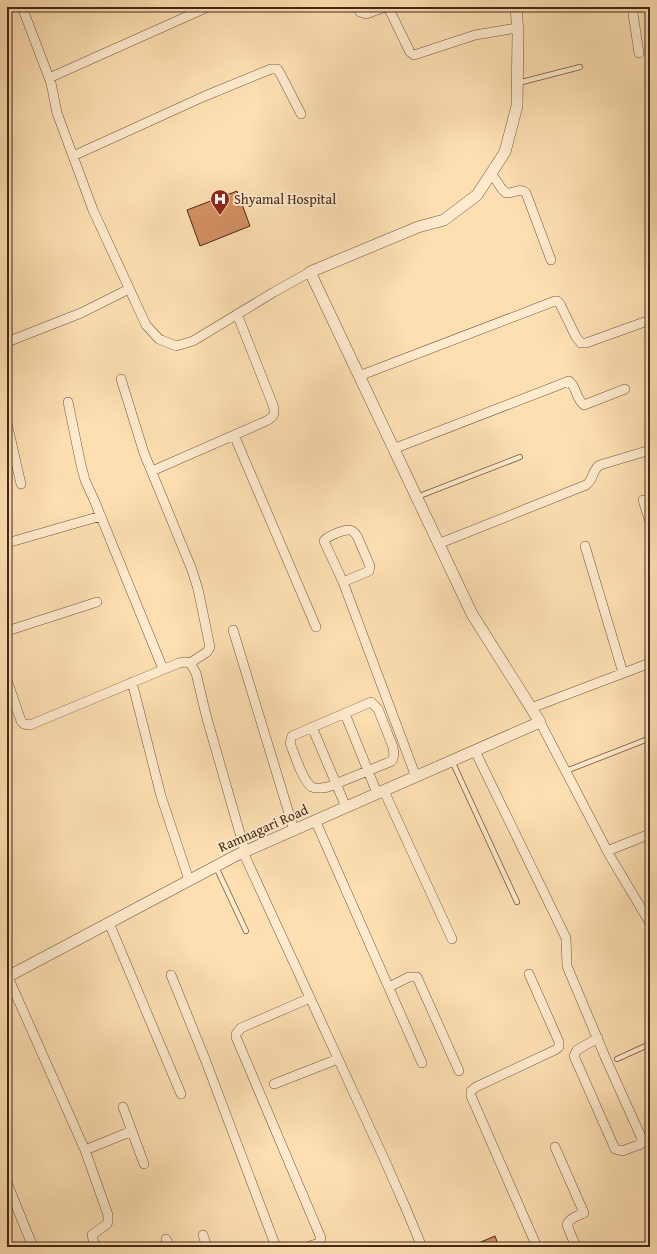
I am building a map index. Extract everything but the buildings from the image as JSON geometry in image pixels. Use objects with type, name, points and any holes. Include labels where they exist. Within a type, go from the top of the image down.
[{"type":"street","points":[[22,7],[49,78],[57,113],[93,210],[146,325],[159,339],[176,346],[193,340],[310,272],[418,227],[444,220],[477,195],[505,152],[517,106],[518,83],[516,7]]},
{"type":"street","points":[[49,78],[208,7]]},
{"type":"street","points":[[357,7],[360,12],[366,14],[382,8],[387,8],[410,52],[414,55],[476,35],[517,28]]},
{"type":"street","points":[[632,7],[639,53]]},
{"type":"street","points":[[73,156],[205,96],[271,68],[277,69],[280,73],[301,114]]},
{"type":"street","points":[[492,173],[506,193],[520,190],[526,193],[551,260]]},
{"type":"street","points":[[310,272],[472,614],[540,722],[607,851],[650,923]]},
{"type":"street","points":[[7,342],[81,313],[129,289]]},
{"type":"street","points":[[359,376],[554,301],[557,301],[560,304],[576,337],[581,343],[586,343],[650,320]]},
{"type":"street","points":[[152,471],[270,420],[274,414],[273,405],[237,314]]},
{"type":"street","points":[[7,680],[21,721],[24,724],[30,725],[178,663],[190,663],[209,650],[210,644],[192,570],[144,453],[121,379]]},
{"type":"street","points":[[393,450],[569,381],[573,384],[579,401],[584,405],[625,389]]},
{"type":"street","points":[[68,402],[85,480],[163,669]]},
{"type":"street","points":[[7,423],[21,484]]},
{"type":"street","points":[[234,435],[316,627]]},
{"type":"street","points":[[438,544],[586,485],[591,480],[595,468],[600,465],[650,450]]},
{"type":"street","points":[[643,500],[650,522]]},
{"type":"street","points":[[7,543],[101,516]]},
{"type":"street","points":[[343,582],[369,571],[370,566],[357,536],[354,532],[349,530],[329,536],[324,541],[343,582],[416,777]]},
{"type":"street","points":[[585,546],[623,673]]},
{"type":"street","points":[[7,631],[97,602]]},
{"type":"street","points":[[233,630],[294,830]]},
{"type":"street","points":[[190,663],[196,673],[206,716],[244,852],[401,1197],[422,1247]]},
{"type":"street","points":[[531,708],[650,663]]},
{"type":"street","points":[[132,682],[161,796],[189,880]]},
{"type":"street","points":[[371,702],[378,709],[393,747],[394,755],[392,761],[328,787],[311,787],[306,781],[290,743],[292,736],[345,714],[371,702]]},
{"type":"street","points":[[345,714],[367,771],[380,792],[452,939]]},
{"type":"street","name":"Ramnagari Road","points":[[7,977],[244,852],[540,722]]},
{"type":"street","points":[[312,727],[346,807]]},
{"type":"street","points":[[475,751],[566,938],[568,966],[642,1139],[641,1144],[622,1151],[615,1149],[574,1056],[577,1050],[598,1038]]},
{"type":"street","points":[[316,820],[422,1064]]},
{"type":"street","points":[[607,851],[650,834]]},
{"type":"street","points":[[109,923],[181,1094]]},
{"type":"street","points":[[529,974],[559,1047],[476,1087],[471,1092],[471,1096],[537,1247]]},
{"type":"street","points":[[171,975],[205,1059],[276,1247]]},
{"type":"street","points":[[7,977],[84,1150],[109,1219],[107,1224],[92,1236],[95,1247]]},
{"type":"street","points":[[389,987],[409,977],[417,977],[459,1071]]},
{"type":"street","points":[[307,1247],[319,1242],[321,1238],[236,1037],[241,1028],[310,998]]},
{"type":"street","points":[[274,1084],[338,1059]]},
{"type":"street","points":[[123,1107],[144,1164]]},
{"type":"street","points":[[84,1150],[132,1131]]},
{"type":"street","points":[[555,1147],[584,1213],[572,1218],[568,1221],[567,1225],[576,1247]]},
{"type":"street","points":[[7,1183],[34,1247]]},
{"type":"street","points":[[203,1235],[208,1247]]},
{"type":"lane","points":[[518,83],[580,67]]},
{"type":"lane","points":[[416,497],[520,457]]},
{"type":"lane","points":[[566,771],[648,739]]},
{"type":"lane","points":[[452,761],[517,902]]},
{"type":"lane","points":[[216,866],[246,931]]},
{"type":"lane","points":[[617,1059],[650,1044]]},
{"type":"place","name":"Shyamal Hospital","points":[[220,216]]}]
